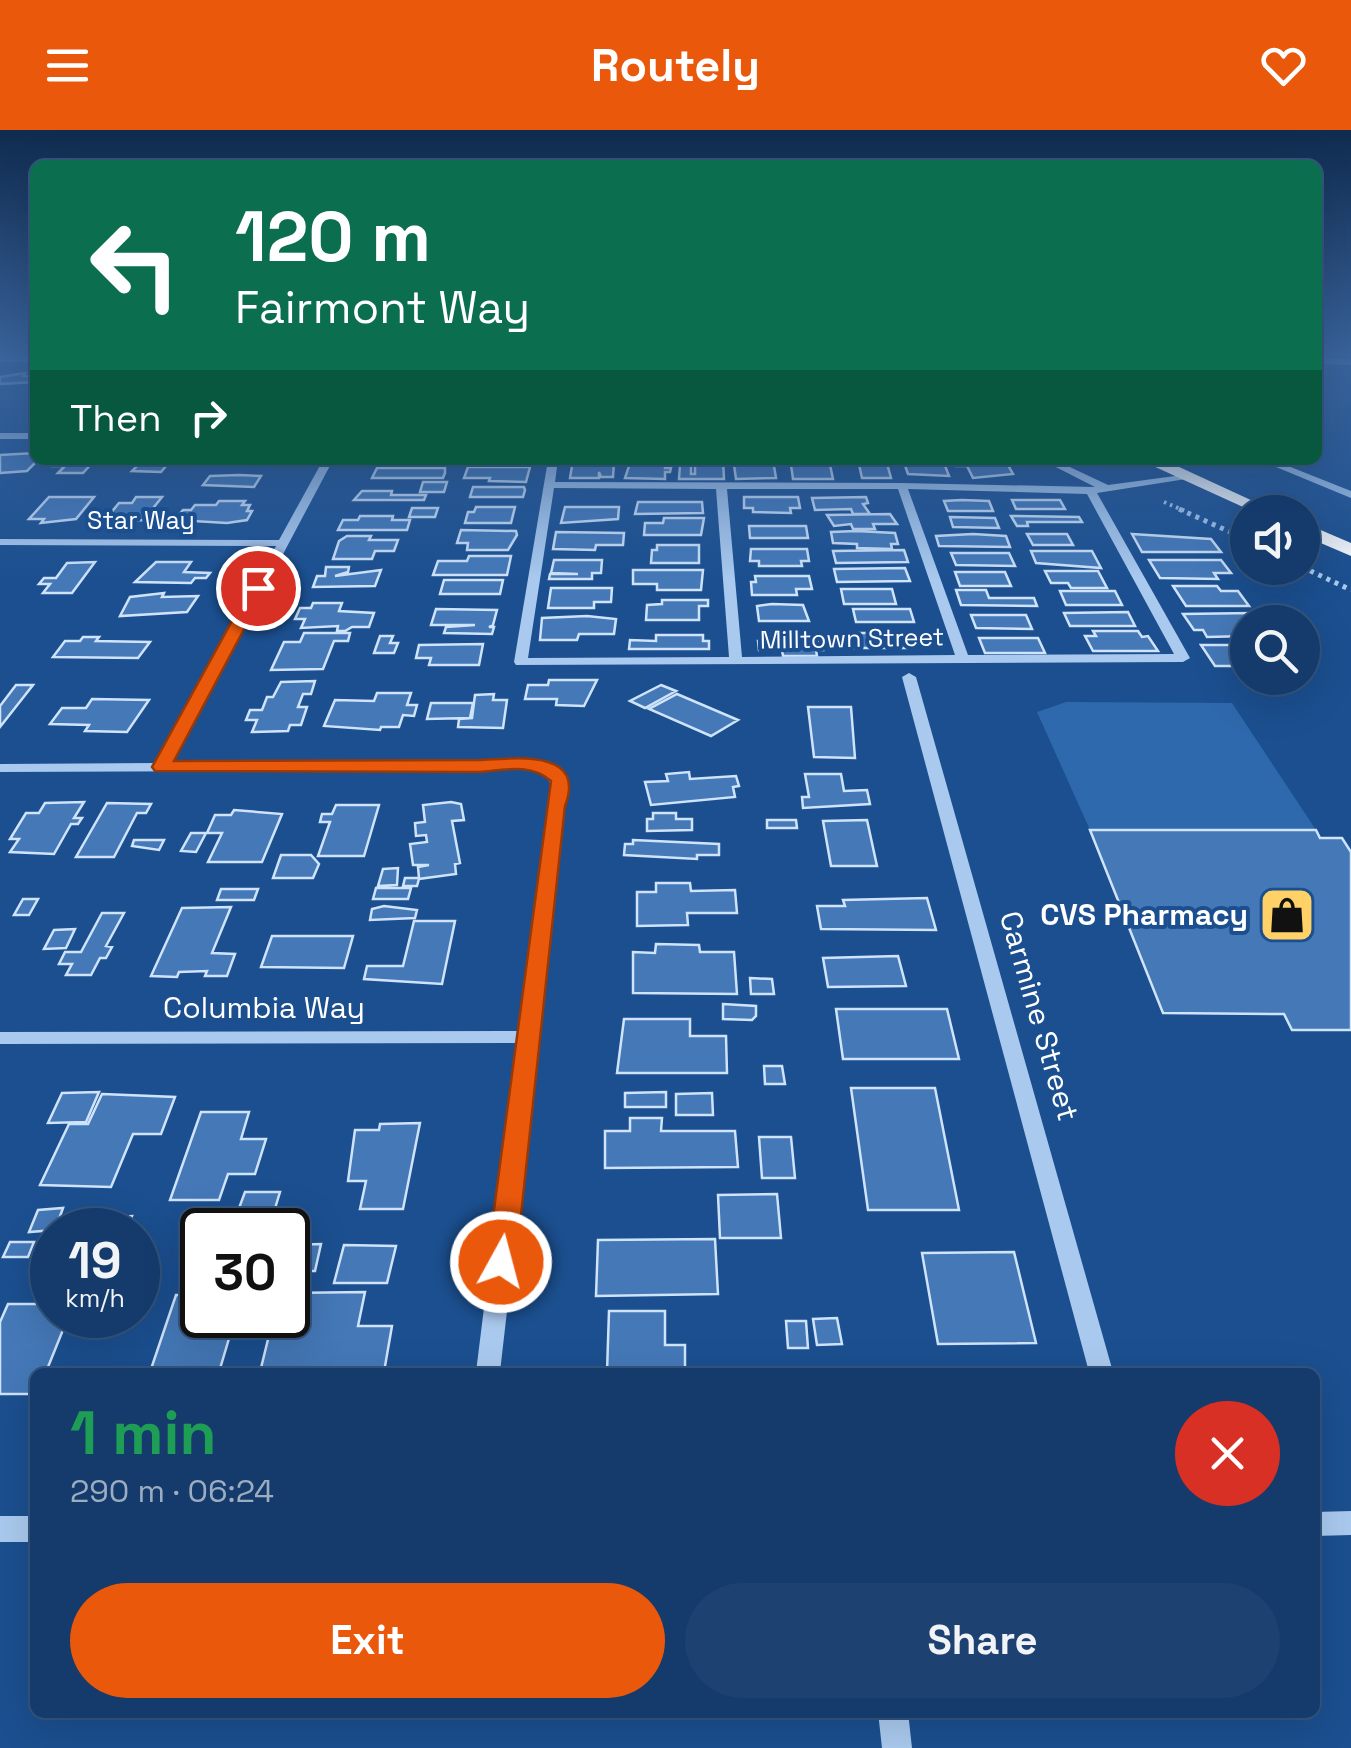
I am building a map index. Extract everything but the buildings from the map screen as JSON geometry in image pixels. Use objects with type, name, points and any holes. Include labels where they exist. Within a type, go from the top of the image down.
[{"type":"highway","points":[[1161,465],[1230,495]]},
{"type":"highway","points":[[1320,536],[1351,550]]},
{"type":"street","points":[[0,436],[30,436]]},
{"type":"street","points":[[162,767],[325,465]]},
{"type":"street","points":[[552,465],[548,485],[902,486],[1091,492],[1186,476]]},
{"type":"street","points":[[1056,465],[1108,490]]},
{"type":"street","points":[[1276,465],[1351,495]]},
{"type":"street","name":"Milltown Street","points":[[548,485],[521,662],[1184,658],[1091,492]]},
{"type":"street","points":[[720,485],[736,661]]},
{"type":"street","points":[[902,486],[963,659]]},
{"type":"street","name":"Star Way","points":[[0,542],[282,543]]},
{"type":"street","name":"Carmine Street","points":[[909,678],[1101,1368]]},
{"type":"street","points":[[0,768],[480,766],[525,762],[560,779],[562,788],[555,806],[488,1368]]},
{"type":"street","name":"Columbia Way","points":[[0,1038],[528,1038]]},
{"type":"street","points":[[1320,1524],[1351,1523]]},
{"type":"street","points":[[0,1529],[30,1529]]},
{"type":"street","points":[[894,1718],[897,1748]]},
{"type":"path","points":[[1320,575],[1351,590]]},
{"type":"shaded area","points":[[1066,702],[1232,703],[1316,830],[1090,830],[1037,712]]},
{"type":"place","name":"CVS Pharmacy","points":[[1287,915]]},
{"type":"route","points":[[258,588],[162,767],[480,766],[525,762],[548,769],[560,779],[562,788],[555,806],[501,1262]]}]
